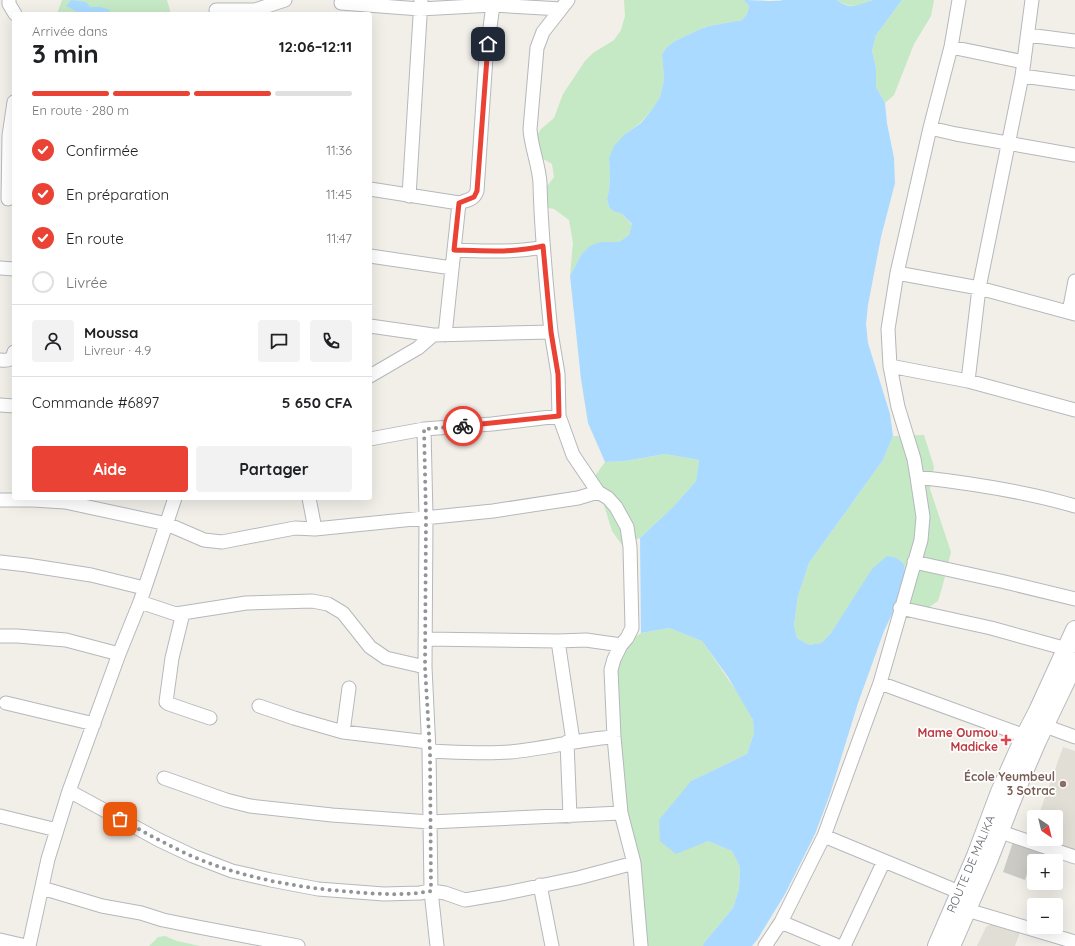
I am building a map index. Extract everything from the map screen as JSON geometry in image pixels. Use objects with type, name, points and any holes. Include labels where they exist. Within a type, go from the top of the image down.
[{"type":"main road","name":"ROUTE DE MALIKA","points":[[936,946],[976,856],[1019,783],[1045,726],[1071,656],[1075,630]]},
{"type":"main road","name":"ROUTE DE MALIKA","points":[[951,946],[967,910],[1025,736],[1071,656]]},
{"type":"street","points":[[9,0],[13,12]]},
{"type":"street","points":[[216,10],[255,10],[285,0]]},
{"type":"street","points":[[765,946],[781,922],[824,836],[880,683],[900,608],[922,540],[923,517],[917,477],[914,459],[898,407],[890,366],[888,329],[897,273],[930,128],[951,47],[958,0]]},
{"type":"street","points":[[968,381],[979,288],[1022,76],[1032,0]]},
{"type":"street","points":[[341,6],[565,4]]},
{"type":"street","points":[[565,4],[543,32],[537,48],[530,138],[540,182],[543,246],[551,332],[558,374],[559,416],[573,456],[598,492],[608,498],[623,518],[627,527],[630,547],[632,628],[627,638],[621,645],[614,659],[611,670],[614,737],[622,813],[634,863],[641,946]]},
{"type":"street","points":[[409,196],[420,5]]},
{"type":"street","points":[[372,188],[409,196],[459,203],[474,197],[477,191],[486,57],[493,5]]},
{"type":"street","points":[[0,11],[12,14]]},
{"type":"street","points":[[1028,35],[1075,41]]},
{"type":"street","points":[[951,47],[1024,62]]},
{"type":"street","points":[[1022,76],[1075,83]]},
{"type":"street","points":[[7,199],[5,136],[12,110]]},
{"type":"street","points":[[930,128],[1075,155]]},
{"type":"street","points":[[372,375],[439,335],[452,268],[459,203]]},
{"type":"street","points":[[454,250],[498,252],[523,251],[543,246]]},
{"type":"street","points":[[372,256],[452,268]]},
{"type":"street","points":[[0,268],[12,269]]},
{"type":"street","points":[[897,273],[979,288],[1072,313],[1075,281]]},
{"type":"street","points":[[372,326],[439,335],[551,332]]},
{"type":"street","points":[[0,360],[7,361],[12,356]]},
{"type":"street","points":[[890,366],[968,381],[1075,410]]},
{"type":"street","points":[[0,404],[12,406]]},
{"type":"street","points":[[372,439],[424,429],[492,424],[559,416]]},
{"type":"street","points":[[424,429],[426,517],[425,667],[429,747],[431,891],[437,946]]},
{"type":"street","points":[[917,477],[1008,490],[1046,497],[1075,506]]},
{"type":"street","points":[[0,500],[65,502],[167,524],[204,540],[222,542],[295,528],[315,529],[493,511],[578,498],[598,492]]},
{"type":"street","points":[[0,940],[27,946],[48,859],[69,791],[119,654],[140,602],[174,500]]},
{"type":"street","points":[[309,500],[315,529]]},
{"type":"street","points":[[0,562],[91,575],[144,588]]},
{"type":"street","points":[[914,562],[1075,599]]},
{"type":"street","points":[[140,602],[176,614],[246,603],[312,601],[328,604],[343,613],[370,647],[386,658],[425,667]]},
{"type":"street","points":[[900,608],[991,628],[1071,656]]},
{"type":"street","points":[[183,613],[172,658],[166,702],[210,718]]},
{"type":"street","points":[[0,636],[66,640],[119,654]]},
{"type":"street","points":[[425,639],[586,640],[621,645]]},
{"type":"street","points":[[558,640],[570,742],[570,816]]},
{"type":"street","points":[[880,683],[1025,736]]},
{"type":"street","points":[[343,732],[349,688]]},
{"type":"street","points":[[6,703],[94,724]]},
{"type":"street","points":[[259,706],[343,732],[472,753],[509,752],[542,748],[570,742],[614,737]]},
{"type":"street","points":[[1045,726],[1075,737]]},
{"type":"street","points":[[164,778],[226,800],[250,806],[332,815],[430,822],[622,813]]},
{"type":"street","points":[[69,791],[159,840],[193,856],[232,871],[318,889],[384,894],[420,893],[431,891],[445,893],[465,900],[578,878],[634,863]]},
{"type":"street","points":[[0,816],[58,830]]},
{"type":"street","points":[[993,829],[1075,857]]},
{"type":"street","points":[[824,836],[959,892]]},
{"type":"street","points":[[844,946],[884,861]]},
{"type":"street","points":[[540,885],[552,946]]},
{"type":"street","points":[[42,888],[102,906],[141,913],[163,920],[298,946]]},
{"type":"street","points":[[967,910],[1056,941],[1075,942]]},
{"type":"street","points":[[781,922],[838,946]]},
{"type":"shaded area","name":"École Yeumbeul 3 Sotrac","points":[[1063,747],[1075,751],[1075,852],[1057,846],[1063,846],[1063,810],[1040,810]]},
{"type":"shaded area","points":[[994,922],[1020,932],[1015,946],[977,946],[986,927]]},
{"type":"green space","points":[[62,0],[167,0],[170,12],[58,12]]},
{"type":"green space","points":[[624,0],[744,0],[749,6],[747,14],[742,20],[709,26],[698,30],[675,41],[667,47],[662,54],[664,80],[660,97],[651,111],[640,123],[625,134],[609,158],[610,175],[607,199],[609,207],[613,211],[622,214],[632,225],[629,235],[619,242],[600,242],[581,255],[570,276],[573,243],[569,220],[554,209],[538,206],[544,191],[554,177],[552,164],[528,150],[541,129],[554,118],[563,94],[585,61],[593,53],[614,40],[621,30],[625,16]]},
{"type":"green space","points":[[837,0],[872,0],[864,4],[854,6],[841,3]]},
{"type":"green space","points":[[902,0],[934,0],[931,16],[914,44],[894,95],[885,103],[876,87],[876,68],[872,51],[876,35]]},
{"type":"green space","points":[[924,435],[934,467],[930,489],[951,552],[938,601],[918,615],[894,610],[905,575],[904,564],[897,558],[841,618],[831,633],[821,643],[809,645],[797,638],[794,625],[798,596],[809,563],[883,460],[893,436]]},
{"type":"green space","points":[[665,454],[699,460],[696,481],[673,507],[640,538],[622,545],[612,531],[595,476],[605,462],[625,461]]},
{"type":"green space","points":[[669,628],[702,641],[739,695],[753,720],[754,733],[747,754],[691,781],[708,841],[732,851],[740,867],[739,889],[733,908],[703,946],[638,946],[632,931],[627,851],[609,757],[610,741],[605,697],[607,663],[623,646],[641,633]]},
{"type":"green space","points":[[165,936],[177,941],[200,946],[149,946],[158,937]]},
{"type":"water","points":[[71,0],[86,2],[90,7],[101,7],[110,10],[108,12],[78,12],[66,6]]},
{"type":"water","points":[[744,0],[837,0],[847,5],[855,6],[873,0],[902,0],[876,35],[872,51],[876,68],[876,87],[885,103],[887,123],[894,158],[895,183],[881,237],[868,305],[866,324],[868,343],[890,414],[893,436],[883,460],[809,563],[798,596],[794,625],[797,638],[809,645],[821,643],[831,633],[872,569],[887,556],[897,558],[904,564],[905,575],[894,610],[884,631],[858,703],[830,794],[815,834],[785,894],[752,946],[703,946],[733,908],[739,889],[740,867],[732,851],[708,841],[676,854],[660,841],[659,820],[691,781],[747,754],[754,733],[753,720],[728,677],[702,641],[669,628],[641,633],[640,538],[673,507],[696,481],[699,460],[665,454],[625,461],[605,462],[588,423],[581,379],[570,276],[581,255],[590,246],[600,242],[619,242],[629,235],[632,224],[622,214],[613,211],[609,207],[607,199],[610,176],[609,158],[614,146],[625,134],[641,123],[660,97],[664,80],[662,54],[667,47],[675,41],[698,30],[709,26],[742,20],[747,14],[749,6]]},
{"type":"building","points":[[1013,842],[1043,853],[1027,854],[1027,874],[1025,880],[1003,872]]},
{"type":"way so far","points":[[120,819],[193,856],[232,871],[318,889],[384,894],[420,893],[431,891],[430,751],[428,742],[425,667],[426,517],[424,429],[463,426]]},
{"type":"place","name":"Mame Oumou Madicke","points":[[1006,740]]},
{"type":"place","name":"École Yeumbeul 3 Sotrac","points":[[1063,784]]},
{"type":"route","points":[[463,426],[559,416],[558,374],[551,332],[543,246],[523,251],[498,252],[454,250],[459,203],[471,199],[476,195],[477,191],[488,44]]}]
